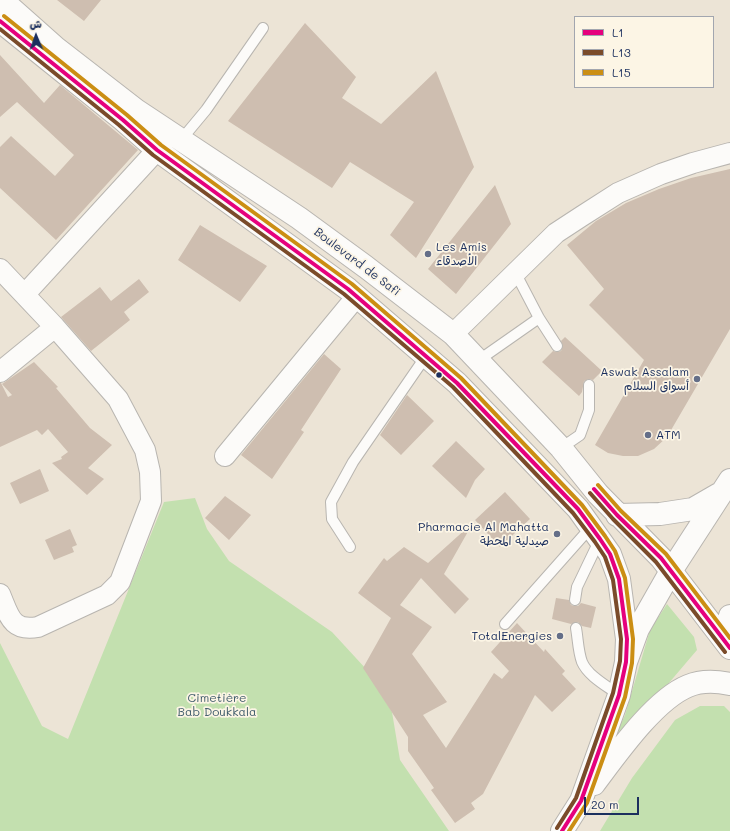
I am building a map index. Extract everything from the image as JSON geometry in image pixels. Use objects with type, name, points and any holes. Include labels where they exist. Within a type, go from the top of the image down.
[{"type":"main road","name":"Boulevard de Safi","points":[[2,0],[129,115],[157,150],[352,293],[457,383],[578,509],[610,554],[619,579],[627,639],[626,662]]},
{"type":"main road","name":"Boulevard de Safi","points":[[0,21],[129,115],[181,140],[257,189],[366,267],[453,334],[561,448],[617,515],[661,558],[727,644]]},
{"type":"main road","points":[[352,293],[366,267]]},
{"type":"main road","points":[[457,383],[479,360]]},
{"type":"main road","points":[[617,515],[660,514],[693,509],[727,486]]},
{"type":"main road","points":[[581,801],[619,695],[626,662],[638,629],[671,571],[727,486]]},
{"type":"main road","points":[[727,644],[730,616]]},
{"type":"main road","points":[[562,831],[581,801],[637,730],[663,702],[681,689],[699,683],[714,681],[730,684]]},
{"type":"street","points":[[25,294],[157,150]]},
{"type":"street","points":[[453,334],[556,233],[618,193],[661,174],[730,152]]},
{"type":"street","points":[[0,269],[55,327],[118,399],[145,450],[150,472],[151,501],[120,582],[107,595],[38,627],[27,629],[18,627],[9,615],[0,594]]},
{"type":"street","points":[[225,456],[352,293]]},
{"type":"street","points":[[0,372],[55,327]]},
{"type":"lane","points":[[181,140],[206,110],[263,28]]},
{"type":"lane","points":[[515,272],[539,318],[556,346]]},
{"type":"lane","points":[[479,360],[539,318]]},
{"type":"lane","points":[[350,547],[332,519],[332,502],[353,462],[426,356]]},
{"type":"lane","points":[[561,448],[580,434],[589,410],[589,385]]},
{"type":"lane","points":[[575,600],[577,587],[596,533]]},
{"type":"lane","points":[[505,624],[596,533]]},
{"type":"lane","points":[[576,628],[580,656],[588,671],[619,695]]},
{"type":"green space","name":"Cimetière Bab Doukkala","points":[[195,498],[207,529],[229,561],[332,632],[367,670],[392,712],[400,760],[449,831],[0,831],[0,643],[42,726],[68,739],[164,502]]},
{"type":"green space","points":[[667,604],[694,637],[697,650],[605,758],[625,715],[650,630]]},
{"type":"green space","points":[[700,706],[724,706],[730,712],[730,831],[600,831],[632,778],[675,720]]},
{"type":"building","points":[[57,0],[101,0],[84,21]]},
{"type":"building","points":[[305,23],[356,77],[342,98],[381,124],[436,71],[474,167],[416,258],[390,235],[414,202],[350,162],[332,188],[228,121]]},
{"type":"building","points":[[0,55],[44,103],[60,85],[138,150],[56,240],[0,188],[0,147],[11,136],[55,176],[74,155],[17,102],[0,117]]},
{"type":"building","points":[[730,169],[730,329],[667,437],[654,449],[638,456],[623,456],[608,453],[595,445],[644,360],[589,305],[604,289],[567,245],[596,221],[626,203],[659,189],[691,178]]},
{"type":"building","points":[[495,185],[511,224],[456,294],[428,269]]},
{"type":"building","points":[[200,225],[267,266],[240,302],[178,260]]},
{"type":"building","points":[[139,279],[149,292],[124,312],[130,320],[91,351],[61,317],[100,287],[111,301]]},
{"type":"building","points":[[565,337],[602,371],[593,380],[589,379],[584,381],[582,392],[579,396],[542,362],[553,351],[561,351],[563,346],[561,341]]},
{"type":"building","points":[[324,354],[341,369],[301,430],[304,432],[272,479],[241,455]]},
{"type":"building","points":[[34,362],[58,387],[56,388],[90,428],[112,445],[88,468],[104,479],[87,495],[52,463],[62,459],[61,457],[68,452],[48,429],[42,435],[37,430],[0,447],[0,383],[8,397],[12,395],[2,384]]},
{"type":"building","points":[[407,395],[434,421],[401,455],[380,435]]},
{"type":"building","points":[[456,441],[485,469],[475,480],[466,498],[432,466]]},
{"type":"building","points":[[40,469],[49,491],[20,504],[10,483]]},
{"type":"building","points":[[505,492],[530,519],[500,547],[475,520]]},
{"type":"building","points":[[225,496],[251,515],[229,540],[205,518]]},
{"type":"building","points":[[468,527],[470,528],[444,574],[469,599],[455,614],[421,578],[400,605],[432,627],[412,654],[447,702],[423,715],[446,748],[494,673],[502,679],[509,671],[491,652],[517,623],[544,652],[545,649],[565,671],[562,674],[576,689],[552,712],[535,695],[483,794],[471,803],[475,809],[455,823],[431,790],[434,788],[408,751],[408,737],[363,668],[391,618],[358,593],[384,558],[387,561],[404,547],[428,563]]},
{"type":"building","points":[[70,529],[77,545],[72,547],[74,552],[54,560],[45,540]]},
{"type":"building","points":[[556,598],[569,600],[571,605],[574,606],[578,606],[581,603],[596,607],[591,628],[582,626],[578,622],[571,624],[552,619]]},
{"type":"transit line","name":"L15","points":[[4,16],[127,115],[161,145],[352,284],[461,378],[582,505],[605,536],[615,551],[625,578],[633,639],[632,663],[625,697],[587,803],[569,831]]},
{"type":"transit line","name":"L1","points":[[0,21],[123,120],[157,150],[348,289],[457,383],[578,509],[600,539],[610,554],[619,579],[627,639],[626,662],[619,695],[581,801],[562,831]]},
{"type":"transit line","name":"L13","points":[[0,29],[119,125],[153,155],[344,294],[453,387],[573,513],[595,542],[605,557],[613,580],[621,639],[620,661],[613,693],[576,798],[557,828]]},
{"type":"transit line","name":"L15","points":[[598,485],[621,511],[666,554],[730,638]]},
{"type":"transit line","name":"L1","points":[[594,489],[617,515],[661,558],[730,648]]},
{"type":"transit line","name":"L13","points":[[590,493],[613,519],[656,562],[725,652]]},
{"type":"place","name":"Les Amis الأصدقاء","points":[[428,254]]},
{"type":"place","name":"Aswak Assalam أسواق السلام","points":[[697,379]]},
{"type":"place","name":"ATM","points":[[648,435]]},
{"type":"place","name":"Pharmacie Al Mahatta صيدلية المحطة","points":[[557,534]]},
{"type":"place","name":"TotalEnergies","points":[[560,636]]}]
